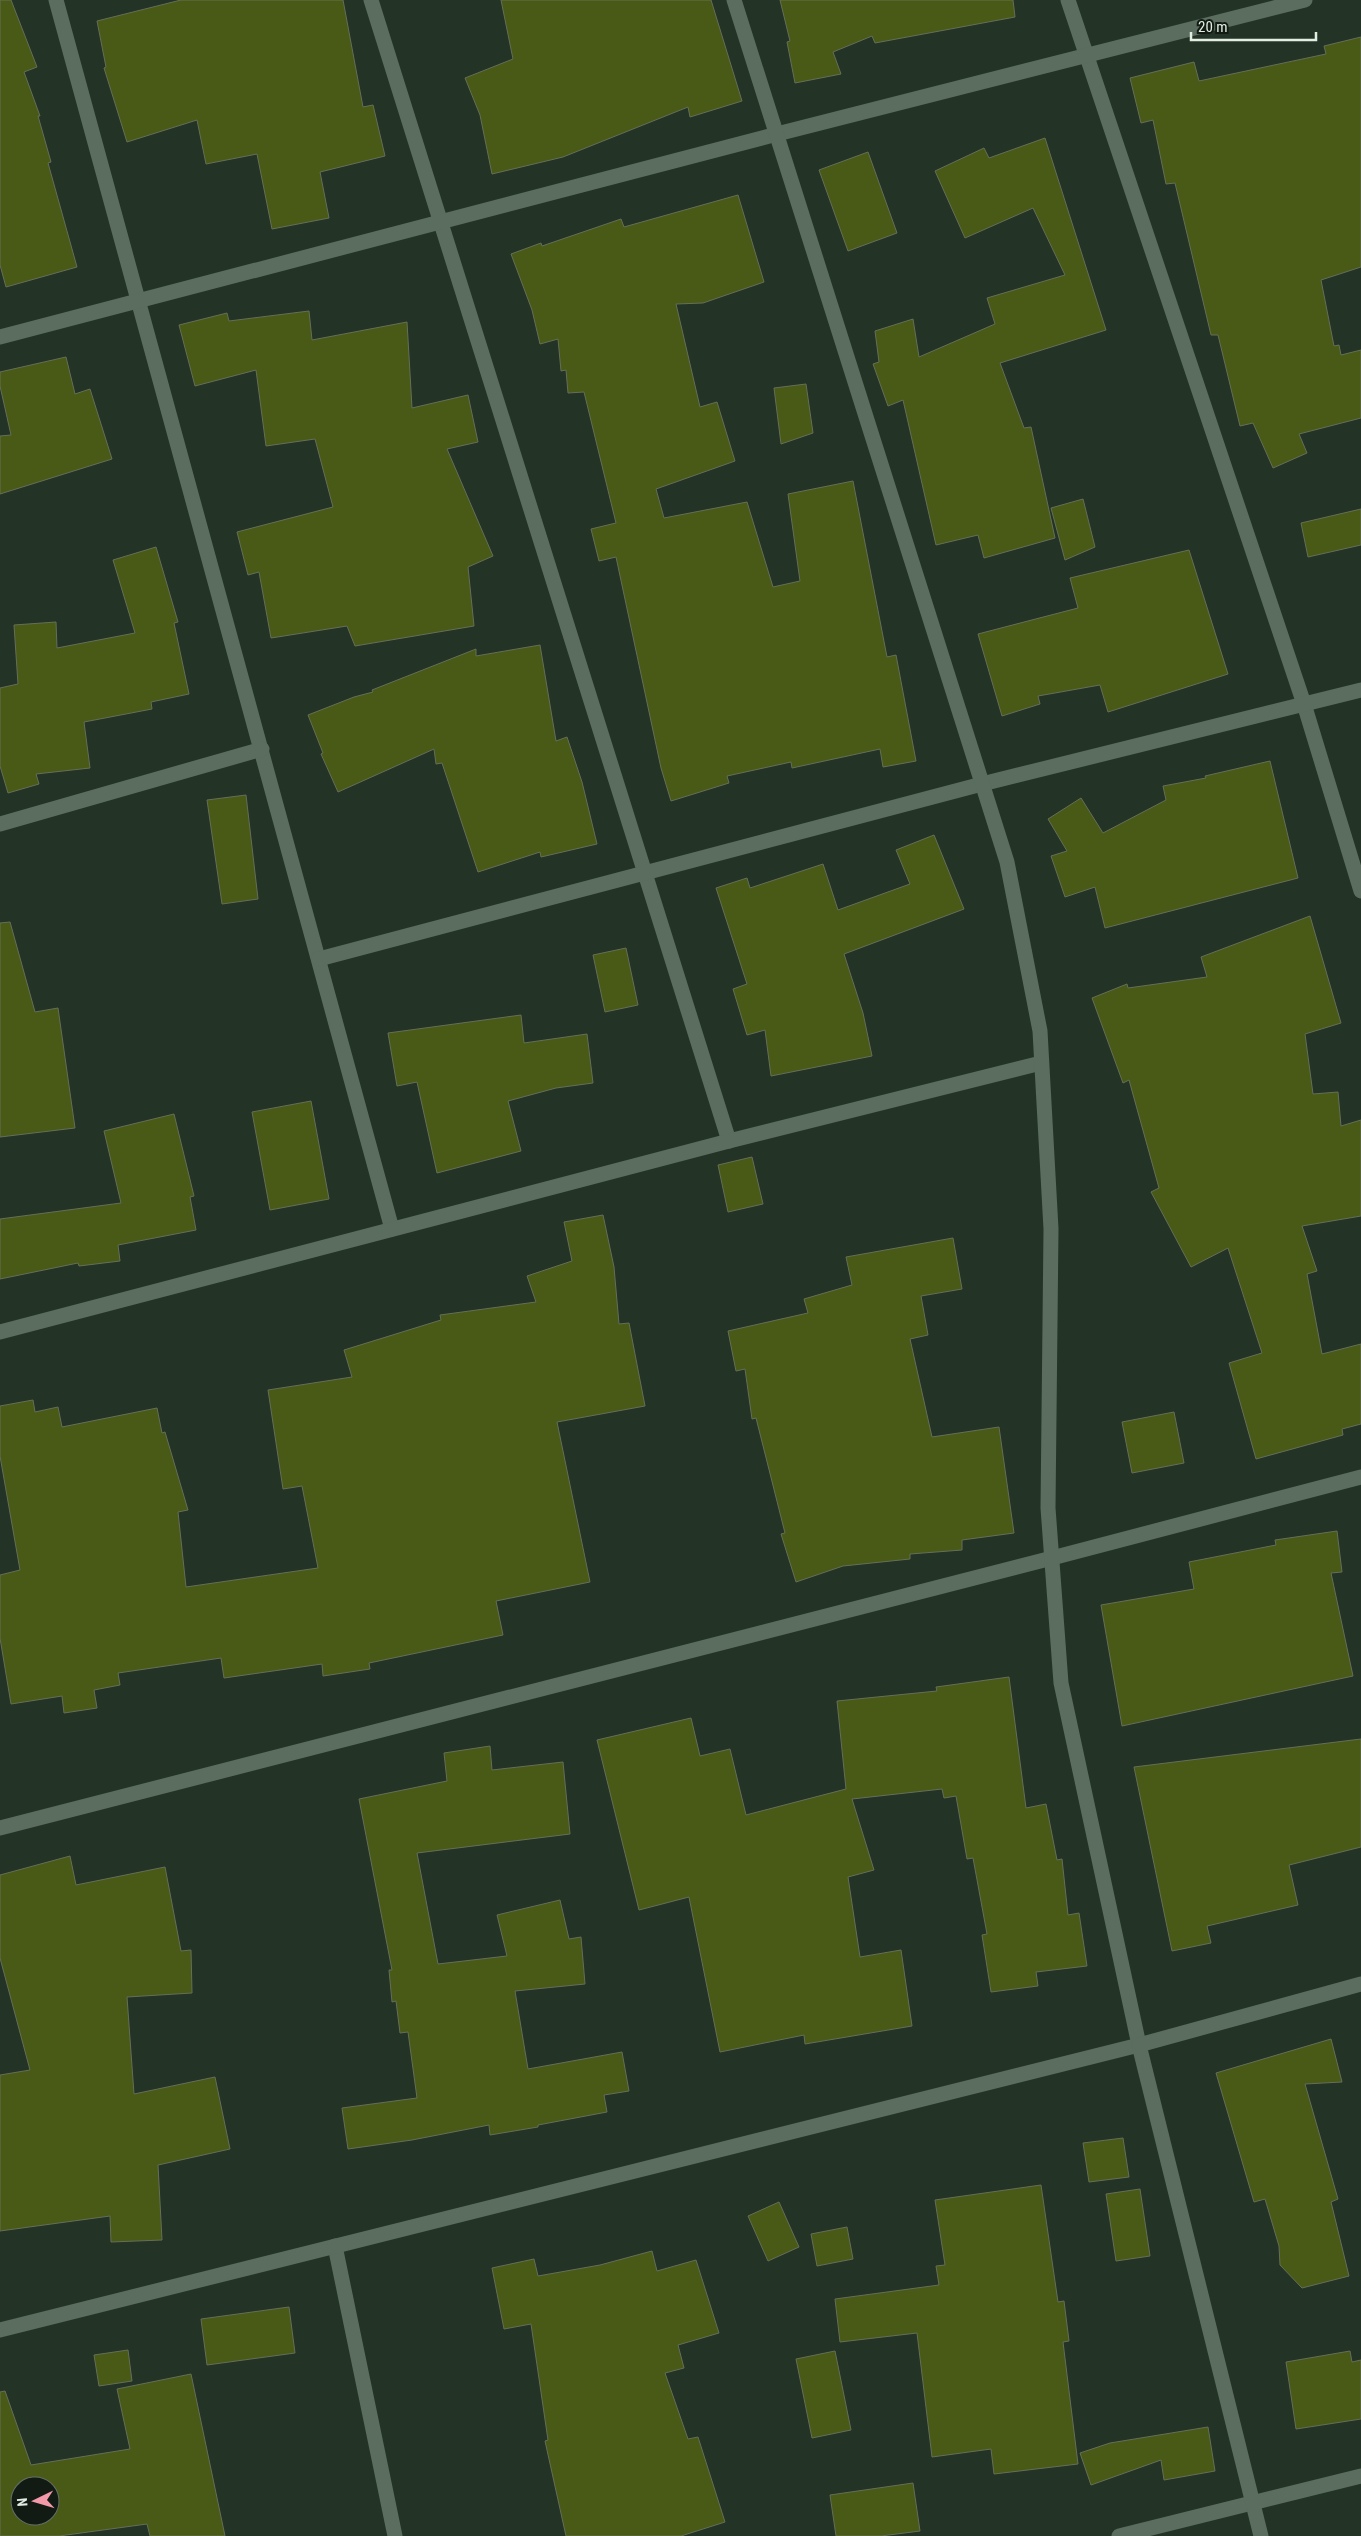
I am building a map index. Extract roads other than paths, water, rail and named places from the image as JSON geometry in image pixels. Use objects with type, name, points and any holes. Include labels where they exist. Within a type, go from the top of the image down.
[{"type":"street","points":[[56,0],[392,1228]]},
{"type":"street","points":[[371,0],[730,1141]]},
{"type":"street","points":[[734,0],[1007,862],[1040,1031],[1051,1229],[1048,1508],[1061,1683],[1140,2045],[1261,2536]]},
{"type":"street","points":[[1068,0],[1304,704],[1361,890]]},
{"type":"street","points":[[0,337],[440,221],[1305,0]]},
{"type":"street","points":[[319,959],[982,784],[1361,690]]},
{"type":"street","points":[[0,824],[262,749]]},
{"type":"street","points":[[0,1332],[392,1228],[1041,1063]]},
{"type":"street","points":[[0,1828],[1361,1477]]},
{"type":"street","points":[[0,2330],[1140,2045],[1361,1984]]},
{"type":"street","points":[[335,2246],[396,2536]]},
{"type":"street","points":[[1119,2536],[1361,2476]]}]
